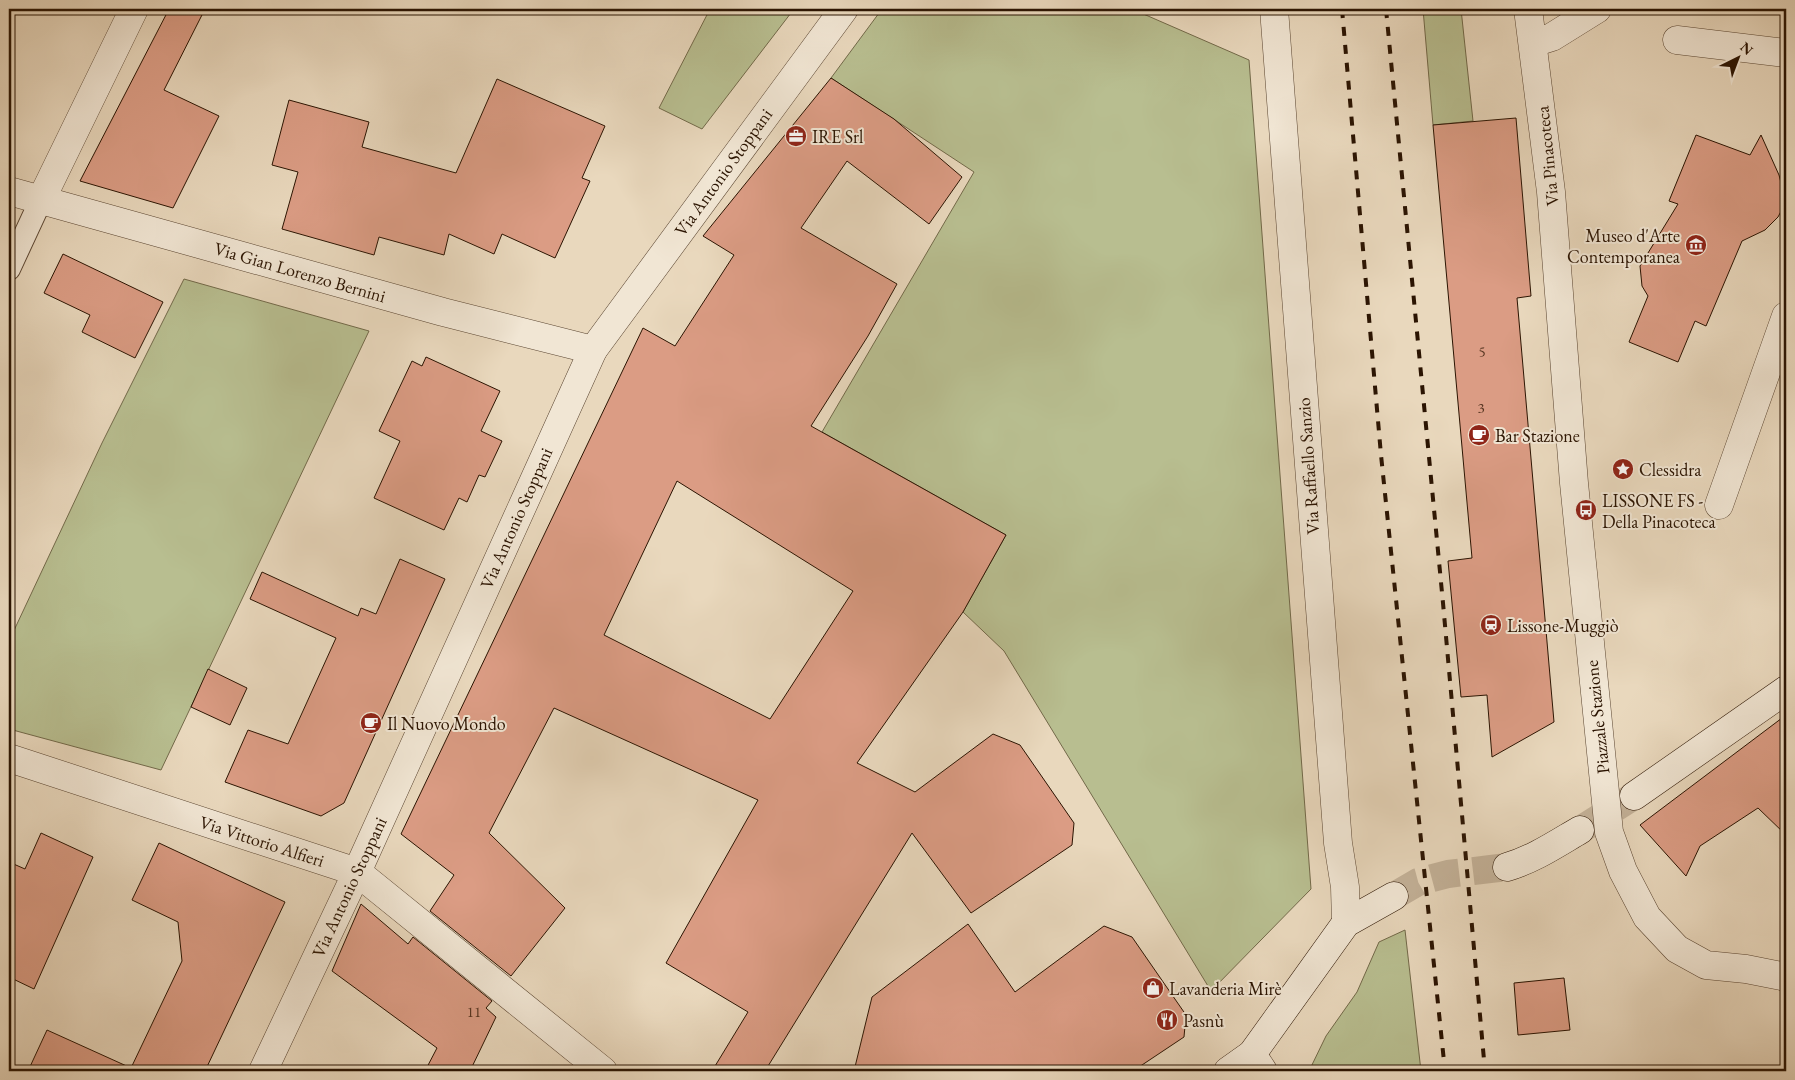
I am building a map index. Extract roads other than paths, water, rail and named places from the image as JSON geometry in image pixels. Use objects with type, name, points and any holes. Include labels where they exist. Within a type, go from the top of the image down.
[{"type":"street","points":[[41,200],[134,9]]},
{"type":"street","name":"Via Antonio Stoppani","points":[[263,1071],[357,872],[592,350],[844,9]]},
{"type":"street","name":"Via Pinacoteca","points":[[1528,9],[1551,192],[1574,483]]},
{"type":"street","points":[[1532,43],[1552,37],[1597,9]]},
{"type":"street","name":"Via Raffaello Sanzio","points":[[1267,12],[1311,505],[1337,833],[1345,887],[1346,923]]},
{"type":"street","points":[[1677,40],[1786,53]]},
{"type":"street","name":"Via Gian Lorenzo Bernini","points":[[9,191],[443,312],[592,350]]},
{"type":"street","points":[[1719,505],[1786,316]]},
{"type":"street","name":"Piazzale Stazione","points":[[1574,483],[1609,832],[1623,871],[1647,917],[1677,949],[1706,965],[1746,969],[1786,977]]},
{"type":"street","points":[[1634,796],[1786,690]]},
{"type":"street","name":"Via Vittorio Alfieri","points":[[9,758],[357,872],[603,1071]]},
{"type":"street","points":[[1507,867],[1538,855],[1580,830]]},
{"type":"street","points":[[1228,1071],[1257,1062],[1346,923],[1394,896]]},
{"type":"lane","points":[[9,269],[41,200]]},
{"type":"tunnel","points":[[1580,830],[1634,796]]},
{"type":"tunnel","points":[[1394,896],[1418,882],[1448,874],[1507,867]]},
{"type":"railway","points":[[1342,9],[1381,455],[1445,1071]]},
{"type":"railway","points":[[1386,9],[1443,603],[1485,1071]]},
{"type":"place","name":"IRE Srl","points":[[796,136]]},
{"type":"place","name":"Museo d'Arte Contemporanea","points":[[1696,245]]},
{"type":"place","name":"Bar Stazione","points":[[1479,435]]},
{"type":"place","name":"Clessidra","points":[[1623,469]]},
{"type":"place","name":"LISSONE FS - Della Pinacoteca","points":[[1586,510]]},
{"type":"place","name":"Lissone-Muggiò","points":[[1491,625]]},
{"type":"place","name":"Il Nuovo Mondo","points":[[371,723]]},
{"type":"place","name":"Lavanderia Mirè","points":[[1153,988]]},
{"type":"place","name":"Pasnù","points":[[1167,1020]]}]
